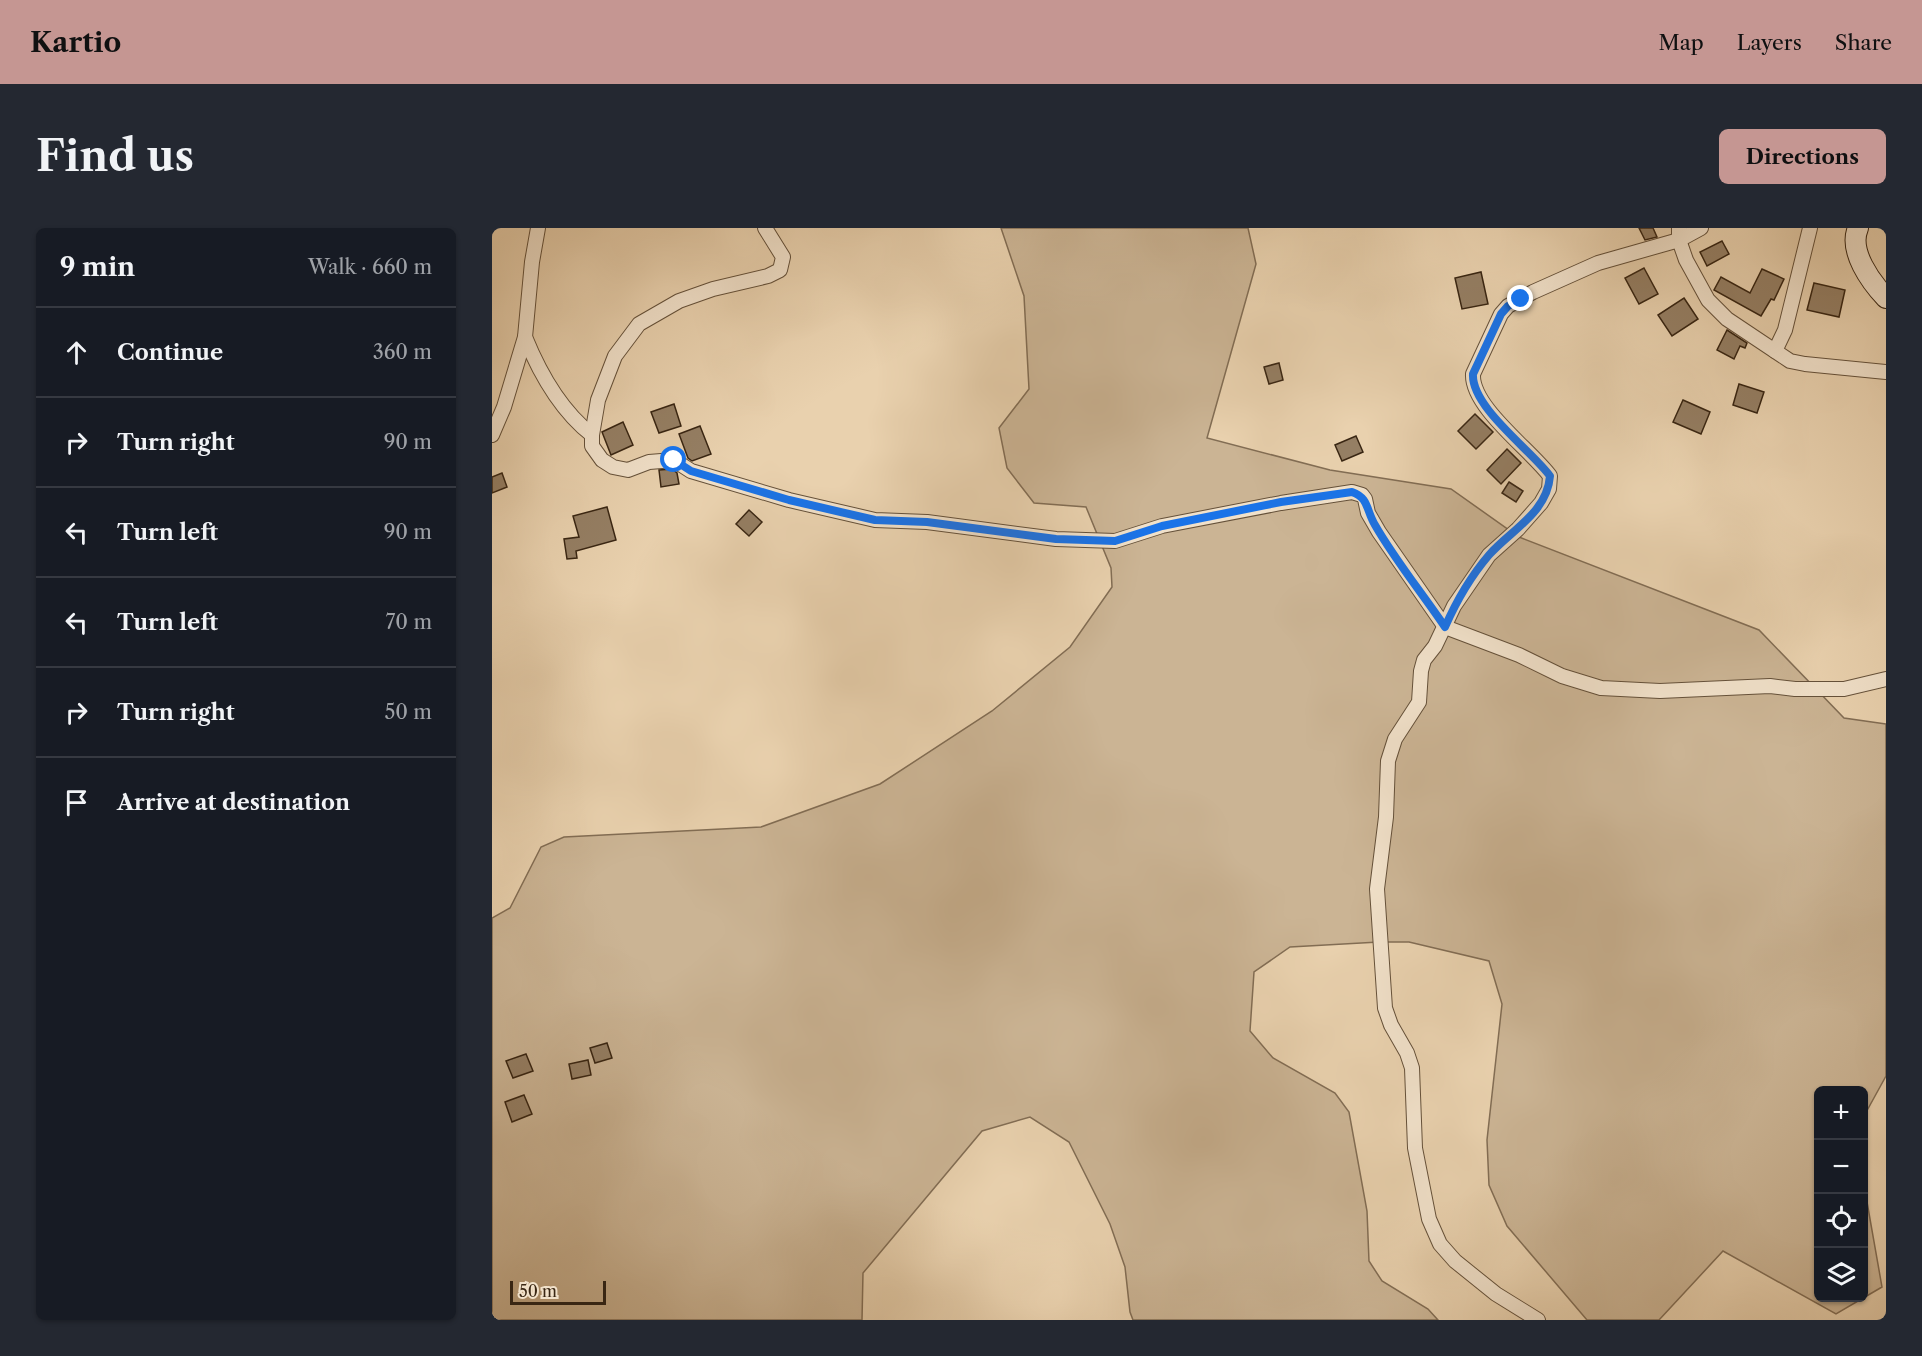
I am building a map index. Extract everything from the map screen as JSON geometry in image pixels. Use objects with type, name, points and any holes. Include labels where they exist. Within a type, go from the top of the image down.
[{"type":"street","points":[[492,435],[504,407],[525,337],[532,262],[538,228]]},
{"type":"street","points":[[765,228],[783,257],[780,270],[768,276],[713,289],[679,301],[639,324],[615,356],[598,400],[592,435],[592,446],[602,460],[613,467],[628,470],[649,462],[674,460],[691,471],[789,500],[875,520],[927,522],[1056,539],[1115,541],[1162,526],[1281,502],[1352,492],[1362,495],[1365,499],[1368,513],[1379,532],[1445,627],[1519,655],[1562,676],[1601,688],[1660,691],[1770,686],[1795,689],[1844,689],[1886,679]]},
{"type":"street","points":[[1538,1320],[1496,1294],[1455,1261],[1440,1244],[1429,1219],[1415,1148],[1412,1068],[1407,1053],[1390,1025],[1385,1008],[1377,889],[1386,818],[1388,761],[1395,739],[1419,702],[1420,671],[1424,660],[1436,646],[1454,606],[1489,555],[1529,517],[1549,489],[1550,476],[1508,432],[1475,392],[1473,374],[1501,314],[1508,306],[1533,292],[1598,263],[1701,228]]},
{"type":"street","points":[[1774,351],[1785,330],[1810,228]]},
{"type":"street","points":[[1858,228],[1856,233],[1858,255],[1877,288],[1886,298]]},
{"type":"street","points":[[1679,234],[1686,260],[1708,300],[1727,319],[1774,351],[1790,361],[1805,364],[1886,372]]},
{"type":"street","points":[[525,337],[555,395],[575,422],[592,435]]},
{"type":"shaded area","points":[[1001,228],[1248,228],[1256,264],[1207,438],[1330,470],[1451,489],[1519,537],[1759,630],[1844,718],[1886,724],[1886,1076],[1868,1109],[1868,1086],[1814,1086],[1814,1302],[1723,1251],[1659,1320],[1587,1320],[1507,1226],[1489,1185],[1487,1140],[1502,1004],[1489,961],[1409,942],[1379,942],[1290,947],[1254,972],[1250,1031],[1273,1058],[1335,1093],[1349,1112],[1367,1211],[1369,1261],[1382,1281],[1428,1309],[1438,1320],[1133,1320],[1125,1267],[1110,1224],[1069,1142],[1030,1117],[982,1131],[863,1273],[862,1320],[492,1320],[492,918],[510,908],[541,847],[564,837],[761,827],[880,784],[992,711],[1070,647],[1112,587],[1111,568],[1086,507],[1034,503],[1007,468],[999,428],[1029,389],[1024,296]]},
{"type":"shaded area","points":[[1868,1208],[1882,1287],[1868,1296]]},
{"type":"shaded area","points":[[1814,1302],[1856,1302],[1836,1314]]},
{"type":"building","points":[[1639,228],[1653,228],[1657,237],[1645,240]]},
{"type":"building","points":[[1722,241],[1729,254],[1707,266],[1700,252]]},
{"type":"building","points":[[1644,268],[1658,294],[1639,304],[1625,278]]},
{"type":"building","points":[[1762,269],[1784,279],[1774,300],[1771,299],[1761,316],[1714,290],[1721,277],[1750,293]]},
{"type":"building","points":[[1481,272],[1488,304],[1462,309],[1455,278]]},
{"type":"building","points":[[1814,283],[1845,290],[1839,317],[1807,310]]},
{"type":"building","points":[[1684,298],[1698,319],[1672,336],[1658,315]]},
{"type":"building","points":[[1727,330],[1747,343],[1745,348],[1740,346],[1734,359],[1717,350]]},
{"type":"building","points":[[1279,363],[1283,380],[1269,384],[1264,367]]},
{"type":"building","points":[[1739,384],[1764,392],[1757,413],[1733,405]]},
{"type":"building","points":[[1683,400],[1710,412],[1701,434],[1673,422]]},
{"type":"building","points":[[674,404],[681,426],[659,433],[651,412]]},
{"type":"building","points":[[1475,414],[1493,432],[1476,449],[1458,431]]},
{"type":"building","points":[[623,422],[633,445],[611,455],[602,432]]},
{"type":"building","points":[[700,426],[711,454],[692,461],[688,458],[679,434]]},
{"type":"building","points":[[1356,436],[1363,452],[1342,461],[1335,445]]},
{"type":"building","points":[[1507,449],[1521,463],[1501,484],[1487,470]]},
{"type":"building","points":[[672,469],[677,473],[679,484],[661,487],[659,470]]},
{"type":"building","points":[[502,473],[507,487],[492,493],[492,477]]},
{"type":"building","points":[[1509,482],[1523,491],[1516,502],[1502,493]]},
{"type":"building","points":[[607,507],[616,540],[576,551],[577,558],[567,559],[564,539],[579,537],[573,516]]},
{"type":"building","points":[[749,510],[762,522],[749,536],[736,524]]},
{"type":"building","points":[[607,1043],[612,1058],[595,1063],[590,1048]]},
{"type":"building","points":[[526,1054],[533,1071],[513,1078],[506,1061]]},
{"type":"building","points":[[588,1060],[591,1075],[572,1079],[569,1064]]},
{"type":"building","points":[[524,1095],[532,1114],[512,1122],[505,1102]]},
{"type":"route","points":[[674,460],[691,471],[789,500],[875,520],[927,522],[1056,539],[1115,541],[1162,526],[1281,502],[1352,492],[1362,495],[1365,499],[1368,513],[1379,532],[1445,627],[1454,606],[1489,555],[1529,517],[1549,489],[1550,476],[1508,432],[1475,392],[1473,383],[1473,374],[1501,314],[1508,306],[1521,299]]}]
